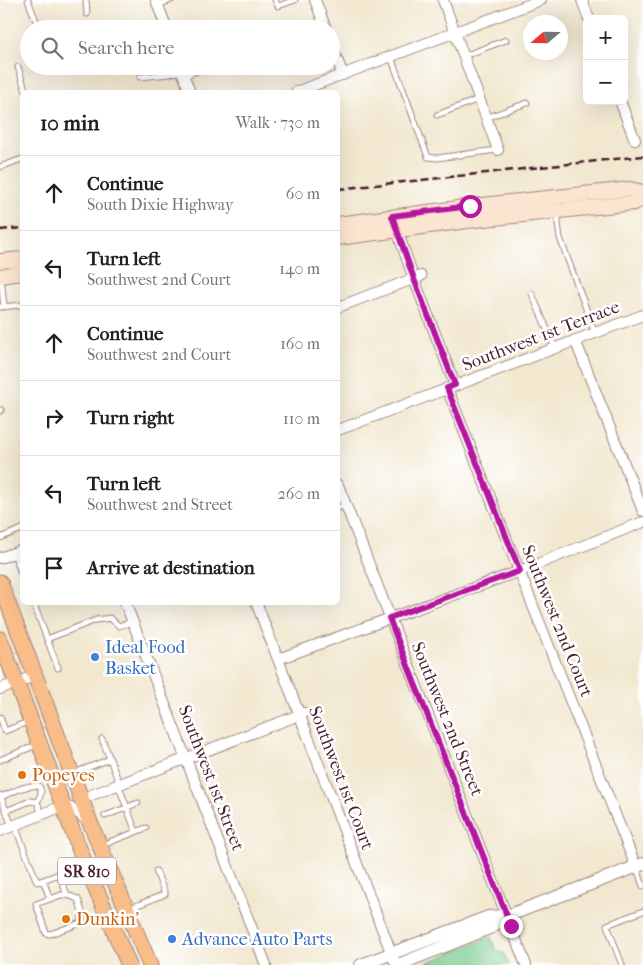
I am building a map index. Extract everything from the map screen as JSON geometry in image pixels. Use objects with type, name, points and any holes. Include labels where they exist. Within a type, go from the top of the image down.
[{"type":"main road","points":[[340,237],[394,223],[630,189],[643,192]]},
{"type":"main road","points":[[340,224],[394,223],[559,211],[634,203],[643,199]]},
{"type":"main road","points":[[0,261],[20,259]]},
{"type":"main road","points":[[0,276],[20,273]]},
{"type":"main road","name":"SR 810","points":[[1,586],[90,825],[150,965]]},
{"type":"main road","name":"SR 810","points":[[0,639],[85,864],[129,965]]},
{"type":"street","points":[[315,0],[323,20]]},
{"type":"street","points":[[443,0],[498,150]]},
{"type":"street","points":[[302,90],[541,0]]},
{"type":"street","points":[[582,0],[588,15]]},
{"type":"street","points":[[157,2],[164,20]]},
{"type":"street","points":[[340,67],[343,75]]},
{"type":"street","points":[[184,75],[189,90]]},
{"type":"street","points":[[622,105],[636,140]]},
{"type":"street","name":"Southwest 2nd Court","points":[[394,223],[417,278],[451,387],[520,571],[640,866]]},
{"type":"street","points":[[340,306],[417,278]]},
{"type":"street","name":"Southwest 1st Terrace","points":[[340,429],[643,314]]},
{"type":"street","points":[[574,340],[643,511]]},
{"type":"street","name":"Southwest 2nd Street","points":[[342,507],[389,618],[526,965]]},
{"type":"street","points":[[278,659],[520,571],[643,522]]},
{"type":"street","points":[[0,558],[18,551]]},
{"type":"street","name":"Southwest 1st Street","points":[[126,605],[266,965]]},
{"type":"street","name":"Southwest 1st Court","points":[[257,605],[302,714],[395,961]]},
{"type":"street","points":[[0,689],[34,676]]},
{"type":"street","points":[[81,799],[185,757],[302,714]]},
{"type":"street","points":[[0,831],[63,806],[69,806],[76,810],[90,825]]},
{"type":"street","points":[[361,965],[395,961],[492,927],[507,916],[640,866]]},
{"type":"lane","points":[[28,0],[36,20]]},
{"type":"lane","points":[[86,0],[87,14]]},
{"type":"lane","points":[[157,2],[171,0]]},
{"type":"lane","points":[[275,0],[278,6],[295,0]]},
{"type":"lane","points":[[464,56],[506,40]]},
{"type":"lane","points":[[391,57],[428,157],[437,158],[498,150]]},
{"type":"lane","points":[[18,67],[20,73]]},
{"type":"lane","points":[[21,75],[25,90]]},
{"type":"lane","points":[[140,78],[161,75]]},
{"type":"lane","points":[[437,115],[480,99]]},
{"type":"lane","points":[[486,118],[528,103]]},
{"type":"lane","points":[[0,167],[20,160]]},
{"type":"lane","points":[[559,211],[558,230],[595,332]]},
{"type":"lane","points":[[0,276],[2,307],[20,305]]},
{"type":"lane","points":[[532,294],[555,348]]},
{"type":"lane","points":[[0,538],[20,530]]},
{"type":"lane","points":[[18,551],[20,564]]},
{"type":"lane","points":[[34,605],[58,668]]},
{"type":"lane","points":[[47,639],[96,620],[110,618],[119,626],[132,622]]},
{"type":"lane","points":[[0,717],[5,731],[31,721]]},
{"type":"lane","points":[[102,739],[136,832]]},
{"type":"lane","points":[[0,760],[39,744]]},
{"type":"lane","points":[[72,774],[110,759]]},
{"type":"lane","points":[[42,815],[37,802],[42,790],[39,786],[33,785],[0,796],[37,882],[59,874],[67,895]]},
{"type":"lane","points":[[6,810],[30,801],[37,802]]},
{"type":"lane","points":[[105,816],[138,803]]},
{"type":"lane","points":[[99,846],[146,828]]},
{"type":"lane","points":[[640,866],[643,886]]},
{"type":"lane","points":[[126,910],[165,894],[156,871]]},
{"type":"lane","points":[[43,880],[50,899]]},
{"type":"lane","points":[[67,895],[78,899],[83,914],[81,923],[50,934],[46,933],[36,904],[50,899],[67,895]]},
{"type":"lane","points":[[622,965],[607,925],[643,911]]},
{"type":"green space","points":[[491,937],[496,950],[504,953],[509,965],[420,965]]},
{"type":"railway","points":[[340,189],[643,156]]},
{"type":"railway","points":[[0,230],[20,228]]},
{"type":"place","name":"Ideal Food Basket","points":[[95,657]]},
{"type":"place","name":"Popeyes","points":[[22,775]]},
{"type":"place","name":"Dunkin'","points":[[66,919]]},
{"type":"place","name":"Advance Auto Parts","points":[[172,939]]},
{"type":"route","points":[[470,206],[392,216],[455,385],[447,388],[520,571],[389,618],[511,926]]}]
